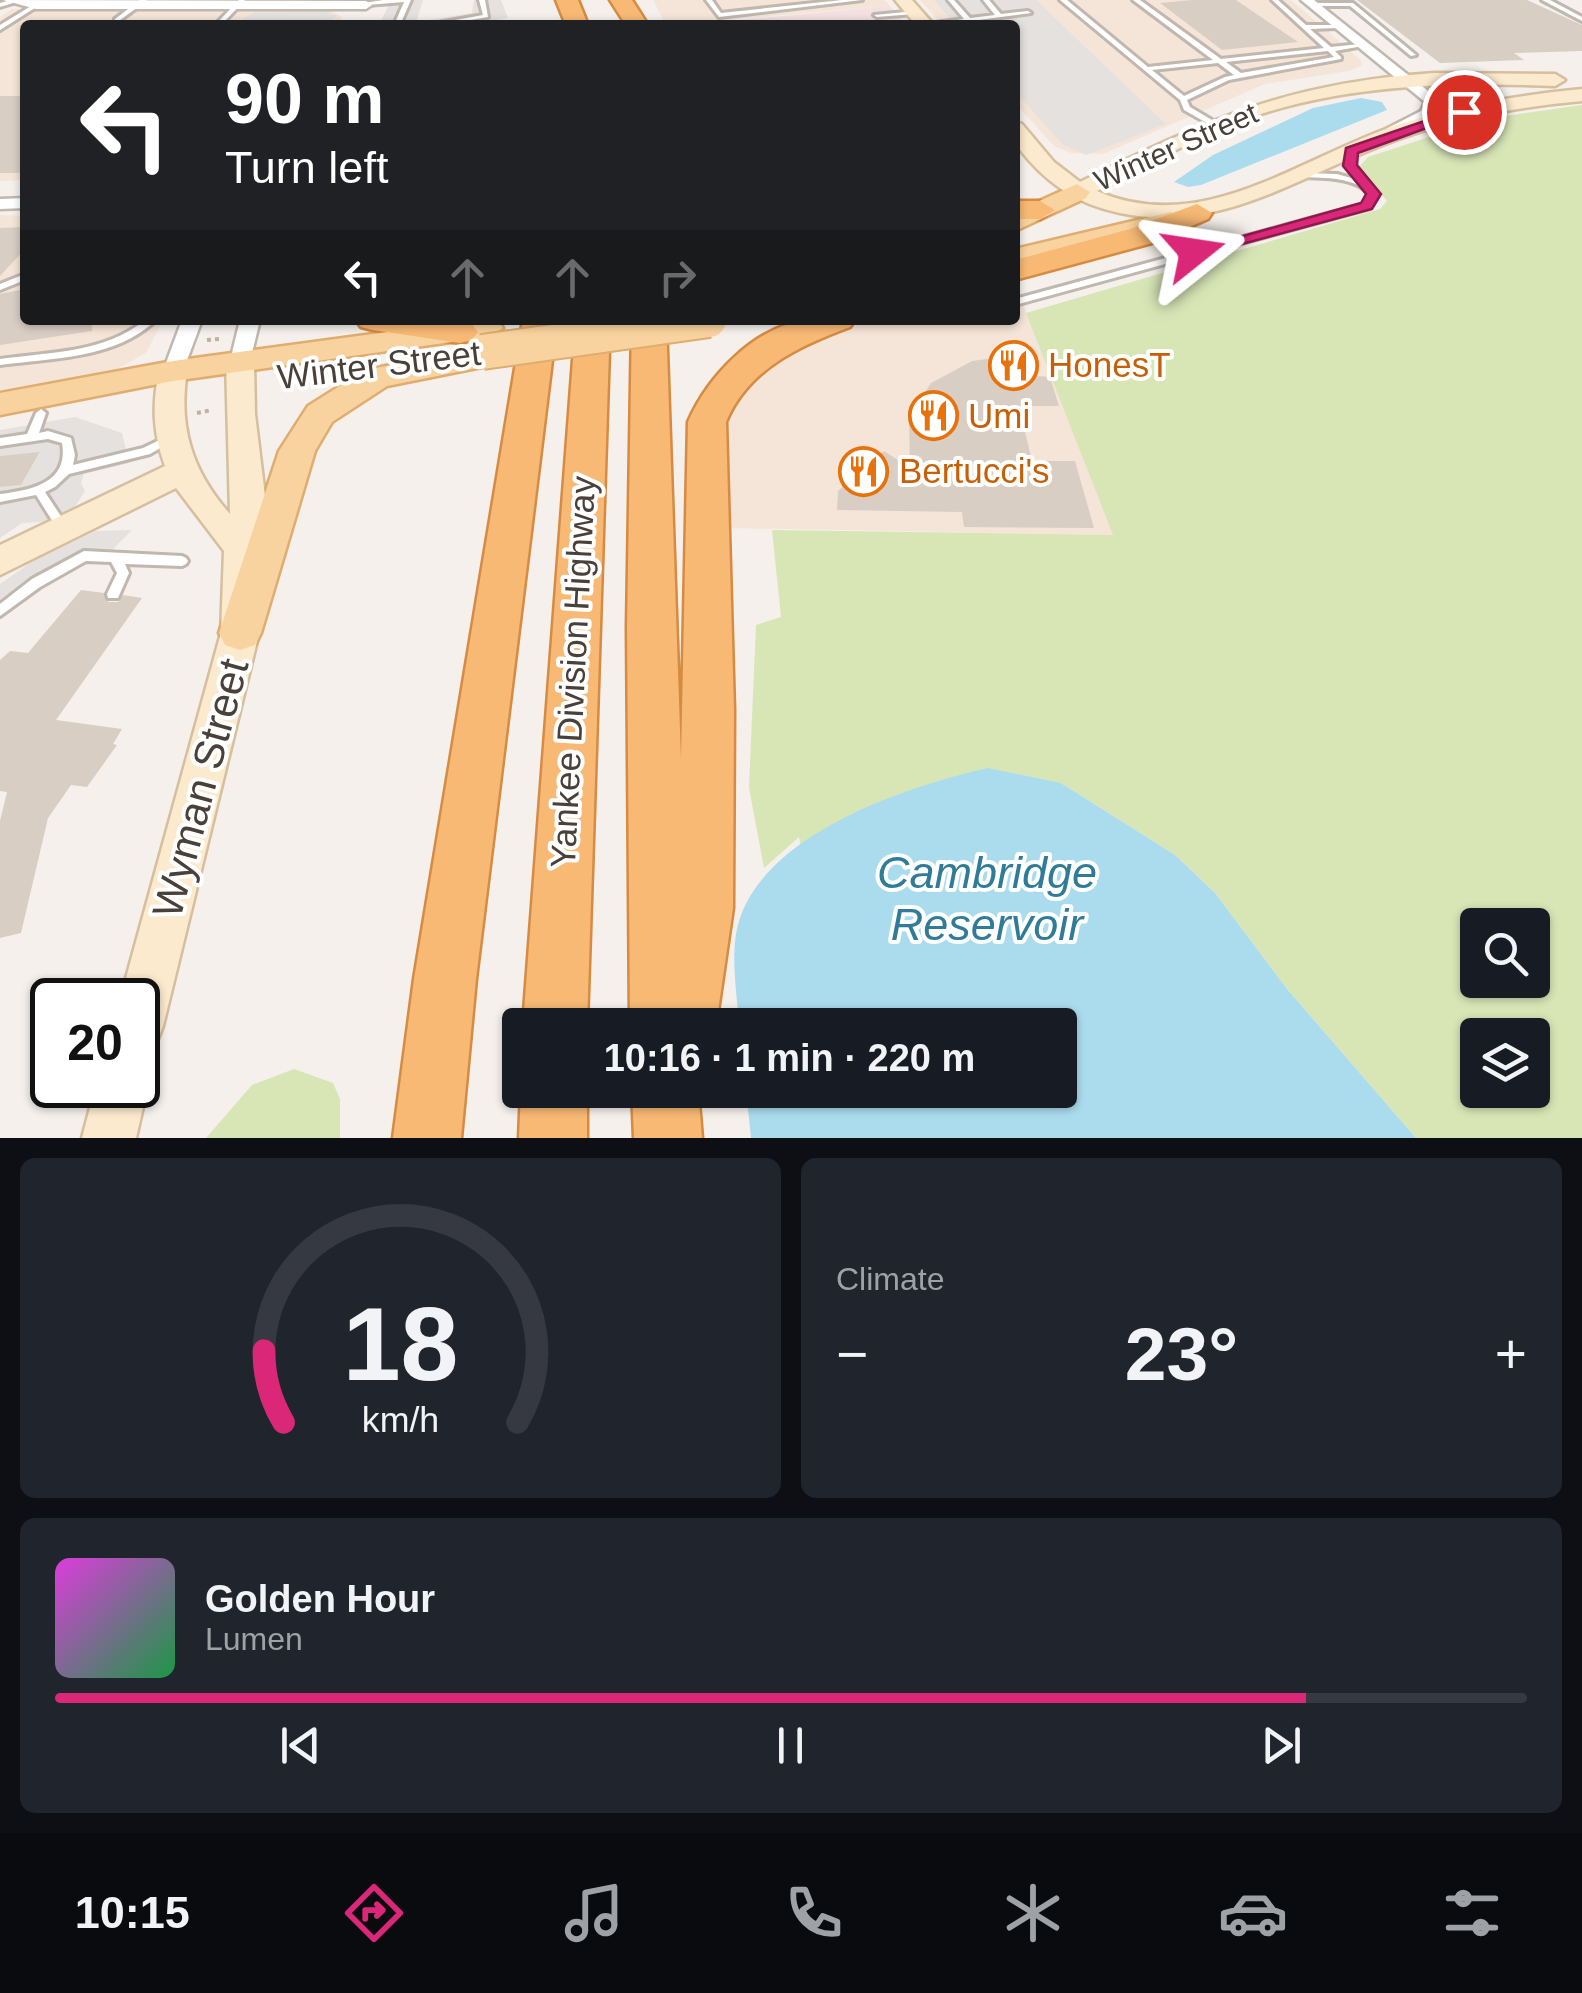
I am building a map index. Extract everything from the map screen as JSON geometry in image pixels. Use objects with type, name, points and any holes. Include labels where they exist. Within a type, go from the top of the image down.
[{"type":"highway","points":[[1020,269],[1141,236],[1197,214]]},
{"type":"highway","points":[[420,325],[505,334],[518,490],[505,545],[427,1138]]},
{"type":"highway","name":"Yankee Division Highway","points":[[557,1008],[593,325]]},
{"type":"highway","name":"Yankee Division Highway","points":[[649,325],[651,627],[662,1008]]},
{"type":"highway","points":[[686,1008],[704,889],[709,727],[707,422],[721,393],[750,364],[790,340],[826,325]]},
{"type":"highway","points":[[552,1138],[553,1108]]},
{"type":"main road","name":"Winter Street","points":[[1023,214],[1077,192]]},
{"type":"main road","name":"Winter Street","points":[[1020,257],[1197,214]]},
{"type":"main road","name":"Winter Street","points":[[178,392],[233,361],[636,325]]},
{"type":"main road","points":[[240,634],[297,451],[320,414],[378,376],[505,334]]},
{"type":"main road","points":[[0,404],[178,392]]},
{"type":"main road","points":[[0,420],[36,424],[178,392]]},
{"type":"street","points":[[5,2],[367,3]]},
{"type":"street","points":[[1310,3],[1432,100],[1432,110],[1378,138]]},
{"type":"street","points":[[1344,88],[1379,75],[1374,57]]},
{"type":"street","name":"Winter Street","points":[[1077,192],[1214,125],[1270,105],[1344,88],[1410,81],[1582,82]]},
{"type":"street","points":[[1344,88],[1377,91],[1408,105],[1406,120],[1378,138]]},
{"type":"street","name":"Winter Street","points":[[1197,214],[1255,193],[1378,138],[1484,107],[1582,96]]},
{"type":"street","points":[[1020,132],[1048,152],[1080,163],[1114,164],[1158,154]]},
{"type":"street","points":[[1020,135],[1045,170],[1077,192],[1143,214],[1197,214]]},
{"type":"street","points":[[1158,154],[1136,183],[1140,193],[1153,200],[1191,205],[1255,193]]},
{"type":"street","points":[[191,325],[168,440],[211,515],[241,547]]},
{"type":"street","points":[[233,361],[248,325]]},
{"type":"street","name":"Wyman Street","points":[[150,978],[240,634],[241,547],[250,496],[233,361]]},
{"type":"street","points":[[0,562],[62,527],[183,471]]},
{"type":"street","points":[[108,1138],[116,1108]]},
{"type":"lane","points":[[367,3],[407,0]]},
{"type":"lane","points":[[462,20],[486,16],[482,0]]},
{"type":"lane","points":[[709,0],[719,15],[859,0]]},
{"type":"lane","points":[[950,0],[968,20]]},
{"type":"lane","points":[[986,0],[999,16]]},
{"type":"lane","points":[[888,20],[881,15],[968,20],[1028,13],[1016,0]]},
{"type":"lane","points":[[1063,0],[1183,99],[1187,108],[1214,125]]},
{"type":"lane","points":[[1136,0],[1240,76]]},
{"type":"lane","points":[[1183,99],[1208,84],[1240,76],[1336,61],[1329,48],[1276,0]]},
{"type":"lane","points":[[1545,0],[1582,19]]},
{"type":"lane","points":[[117,20],[140,3]]},
{"type":"lane","points":[[1310,3],[1351,4],[1413,55]]},
{"type":"lane","points":[[0,28],[36,5]]},
{"type":"lane","points":[[1306,27],[1337,26]]},
{"type":"lane","points":[[1145,69],[1360,46]]},
{"type":"lane","points":[[1020,301],[1360,209],[1374,200],[1372,190],[1350,166],[1351,150]]},
{"type":"lane","points":[[1293,176],[1338,176],[1372,190]]},
{"type":"lane","points":[[0,362],[112,342],[145,325]]},
{"type":"lane","points":[[0,442],[36,424],[67,440],[70,452],[64,470]]},
{"type":"lane","points":[[0,498],[39,492],[64,470],[146,451],[168,440]]},
{"type":"lane","points":[[39,492],[62,527]]},
{"type":"lane","points":[[0,611],[36,583],[84,556],[182,561],[116,559],[123,573],[113,594]]},
{"type":"path","points":[[207,340],[233,361]]},
{"type":"path","points":[[178,392],[212,410]]},
{"type":"shaded area","points":[[391,0],[423,0],[417,20],[381,20]]},
{"type":"shaded area","points":[[474,0],[501,0],[508,18],[428,20],[472,13]]},
{"type":"shaded area","points":[[653,0],[884,0],[890,6],[725,20],[663,20]]},
{"type":"shaded area","points":[[920,0],[1291,0],[1361,60],[1362,65],[1349,71],[1265,84],[1103,154],[1071,153],[1054,146],[1020,109],[1020,20],[938,20]]},
{"type":"shaded area","points":[[934,0],[1036,0],[1166,124],[1086,155],[1062,144],[1020,97],[1020,20],[952,20]]},
{"type":"shaded area","points":[[890,6],[902,20],[740,20]]},
{"type":"shaded area","points":[[12,9],[331,11],[342,17],[20,20],[20,180],[0,181],[0,17]]},
{"type":"shaded area","points":[[331,11],[329,15],[337,15],[333,20],[241,20],[255,12]]},
{"type":"shaded area","points":[[0,215],[20,216],[20,325],[160,325],[146,353],[117,369],[0,390]]},
{"type":"shaded area","points":[[1020,297],[1114,535],[728,528],[726,429],[734,405],[756,377],[810,342],[858,325],[1020,325]]},
{"type":"shaded area","points":[[75,417],[122,433],[129,463],[84,474],[81,483],[85,491],[74,508],[41,522],[22,523],[0,538],[0,487],[21,485],[40,453],[0,456],[0,430]]},
{"type":"shaded area","points":[[132,530],[107,555],[92,554],[0,611],[0,584],[30,563],[96,531]]},
{"type":"green space","points":[[1582,105],[1582,1138],[1416,1138],[1287,989],[1215,893],[1175,855],[1061,783],[842,819],[801,848],[799,837],[764,868],[749,788],[756,625],[781,617],[772,530],[1113,535],[1026,313],[1380,209],[1387,201],[1358,168],[1368,157],[1484,119]]},
{"type":"green space","points":[[294,1069],[333,1083],[340,1099],[340,1138],[206,1138],[252,1085]]},
{"type":"water","points":[[1361,98],[1382,102],[1387,110],[1201,185],[1188,187],[1174,182],[1213,155],[1313,108]]},
{"type":"water","name":"Cambridge Reservoir","points":[[988,768],[1061,783],[1175,855],[1215,893],[1287,989],[1416,1138],[751,1138],[748,1108],[1077,1108],[1077,1008],[738,1008],[735,944],[740,918],[756,887],[780,860],[846,817],[883,800]]},
{"type":"building","points":[[1236,0],[1298,42],[1222,50],[1160,3]]},
{"type":"building","points":[[1357,0],[1527,0],[1582,25],[1582,51],[1514,53],[1524,60],[1440,63]]},
{"type":"building","points":[[0,96],[20,96],[20,173],[0,173]]},
{"type":"building","points":[[20,227],[20,254],[0,276],[0,228]]},
{"type":"building","points":[[20,290],[20,325],[92,325],[92,331],[0,345],[0,294]]},
{"type":"building","points":[[1031,353],[1037,376],[1050,377],[1059,406],[1019,406],[1032,461],[1075,461],[1094,528],[964,527],[962,512],[837,510],[838,491],[884,451],[910,468],[909,417],[931,383],[972,361]]},
{"type":"building","points":[[40,452],[21,485],[0,487],[0,456]]},
{"type":"building","points":[[81,590],[104,593],[108,602],[118,602],[123,595],[142,598],[56,720],[122,729],[113,744],[117,745],[87,787],[71,785],[48,818],[21,933],[0,938],[0,821],[7,792],[0,791],[0,660],[10,651],[28,653]]},
{"type":"place","name":"HonesT","points":[[1013,365]]},
{"type":"place","name":"Umi","points":[[933,416]]},
{"type":"place","name":"Bertucci's","points":[[864,471]]},
{"type":"route","points":[[1194,252],[1367,206],[1374,200],[1374,194],[1350,166],[1351,150],[1464,112]]}]
